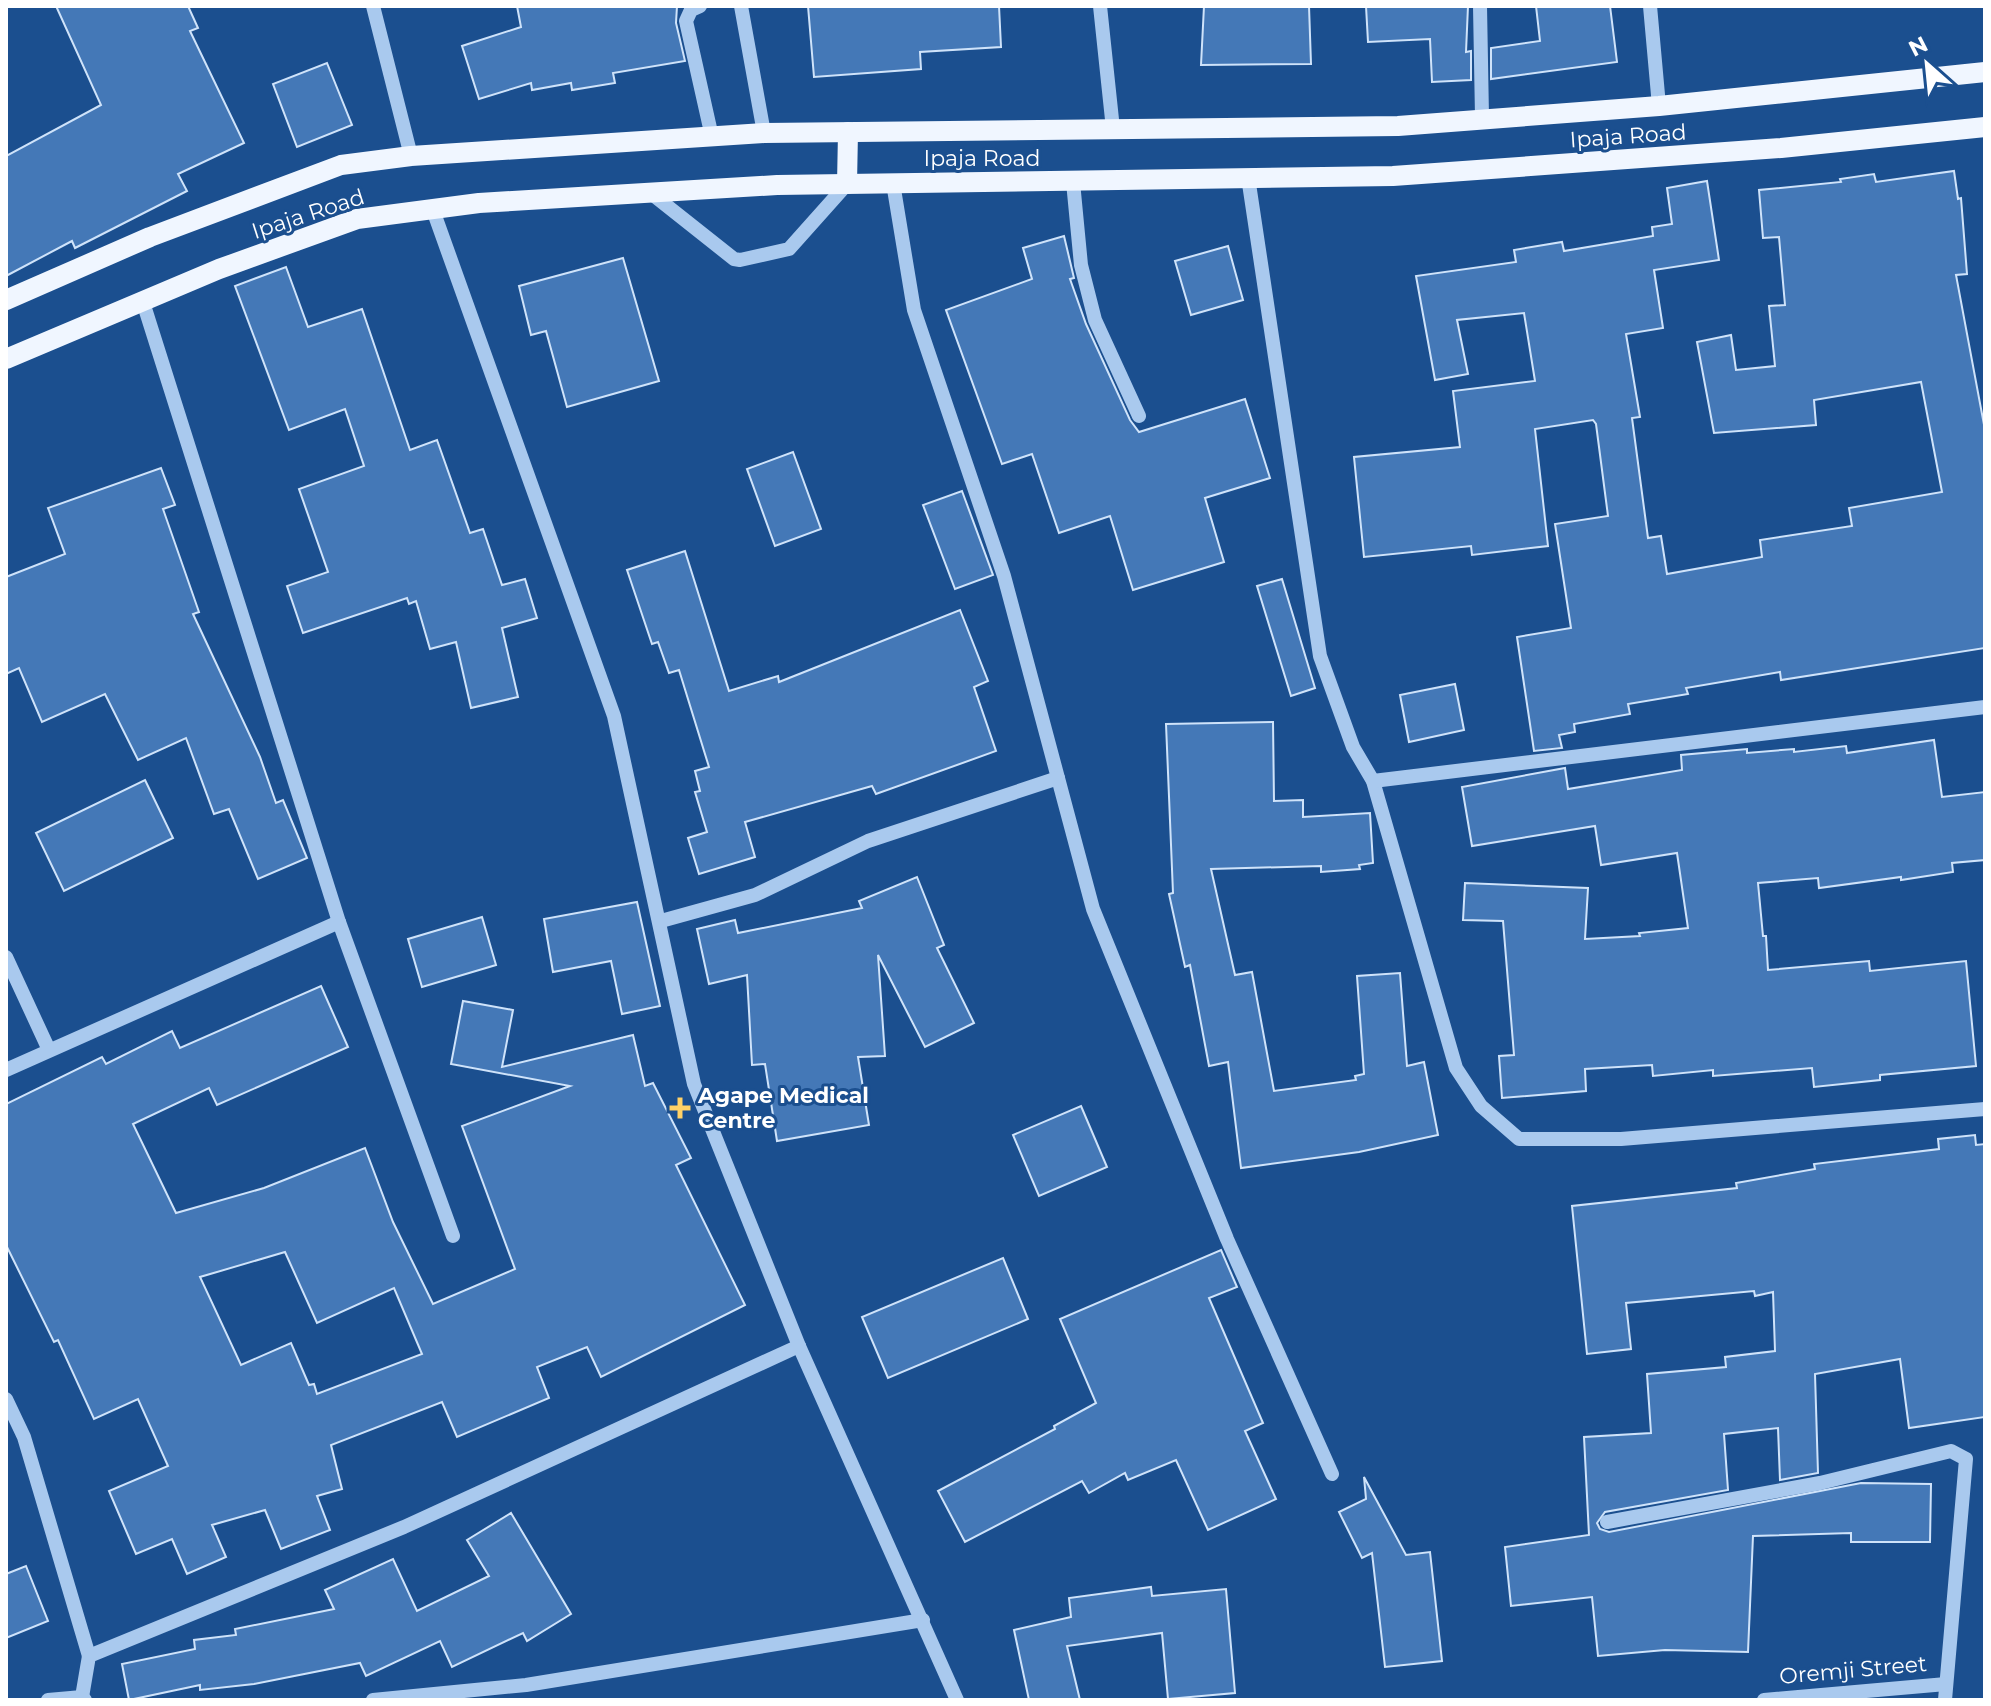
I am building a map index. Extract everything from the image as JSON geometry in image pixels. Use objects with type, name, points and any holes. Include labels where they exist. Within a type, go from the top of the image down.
[{"type":"main road","name":"Ipaja Road","points":[[6,300],[150,237],[341,165],[411,156],[764,133],[1398,126],[1482,117],[1659,106],[1985,72]]},
{"type":"main road","name":"Ipaja Road","points":[[6,359],[357,219],[479,203],[847,184],[1393,176],[1476,172],[1781,148],[1985,127]]},
{"type":"main road","points":[[847,184],[848,132]]},
{"type":"street","points":[[373,6],[411,156]]},
{"type":"street","points":[[700,6],[691,10],[686,21],[712,137]]},
{"type":"street","points":[[741,6],[764,133]]},
{"type":"street","points":[[1100,6],[1113,129]]},
{"type":"street","points":[[1480,6],[1482,117]]},
{"type":"street","points":[[1650,6],[1659,106]]},
{"type":"street","points":[[1248,177],[1320,656],[1353,747],[1373,781],[1456,1068],[1481,1106],[1519,1139],[1621,1139],[1985,1109]]},
{"type":"street","points":[[1073,182],[1081,265],[1095,320],[1139,416]]},
{"type":"street","points":[[893,183],[914,310],[1004,576],[1093,909],[1227,1239],[1332,1474]]},
{"type":"street","points":[[652,194],[734,259],[740,260],[789,249],[847,184]]},
{"type":"street","points":[[433,210],[614,716],[694,1084],[799,1346],[957,1700]]},
{"type":"street","points":[[143,302],[339,922],[453,1236]]},
{"type":"street","points":[[1373,781],[1985,707]]},
{"type":"street","points":[[661,921],[755,895],[868,841],[1058,778]]},
{"type":"street","points":[[6,1070],[339,922]]},
{"type":"street","points":[[6,957],[49,1050]]},
{"type":"street","points":[[89,1656],[404,1527],[799,1346]]},
{"type":"street","points":[[6,1399],[24,1437],[89,1656],[83,1698],[48,1700]]},
{"type":"street","points":[[1607,1522],[1820,1483],[1951,1451],[1966,1459],[1945,1700]]},
{"type":"street","points":[[373,1700],[526,1685],[923,1620]]},
{"type":"street","name":"Oremji Street","points":[[1764,1700],[1946,1684]]},
{"type":"street","points":[[526,1685],[530,1700]]},
{"type":"building","points":[[56,6],[188,6],[198,28],[190,31],[244,143],[178,174],[187,191],[75,248],[72,241],[6,276],[6,156],[101,105]]},
{"type":"building","points":[[517,6],[677,6],[676,23],[685,61],[613,73],[615,83],[572,90],[571,83],[532,90],[531,83],[479,99],[462,46],[521,27]]},
{"type":"building","points":[[808,6],[999,6],[1001,47],[920,52],[921,69],[814,77]]},
{"type":"building","points":[[1204,6],[1309,6],[1311,64],[1201,65]]},
{"type":"building","points":[[1366,6],[1468,6],[1466,52],[1471,51],[1471,80],[1432,82],[1430,39],[1368,42]]},
{"type":"building","points":[[1536,6],[1610,6],[1617,62],[1491,79],[1491,48],[1540,41]]},
{"type":"building","points":[[327,63],[352,125],[297,147],[273,84]]},
{"type":"building","points":[[1954,171],[1958,199],[1961,198],[1967,274],[1956,275],[1985,430],[1985,648],[1781,680],[1780,672],[1686,688],[1688,694],[1628,704],[1630,714],[1574,724],[1575,732],[1559,735],[1562,748],[1534,751],[1517,637],[1571,628],[1555,524],[1608,516],[1596,424],[1593,420],[1535,429],[1548,546],[1472,555],[1471,546],[1364,557],[1354,457],[1460,447],[1453,391],[1535,381],[1524,313],[1457,320],[1468,374],[1435,380],[1416,276],[1516,262],[1514,250],[1562,242],[1564,251],[1653,236],[1652,227],[1672,224],[1667,188],[1707,181],[1719,260],[1654,270],[1663,328],[1626,334],[1640,417],[1632,418],[1648,538],[1661,536],[1667,574],[1762,557],[1760,540],[1852,526],[1849,508],[1942,492],[1921,382],[1814,400],[1816,425],[1714,433],[1697,342],[1731,335],[1736,370],[1775,366],[1769,306],[1785,305],[1779,237],[1763,238],[1759,190],[1841,182],[1840,179],[1874,174],[1876,182]]},
{"type":"building","points":[[1064,236],[1074,278],[1070,279],[1086,324],[1130,420],[1139,432],[1245,399],[1270,478],[1205,498],[1224,562],[1133,590],[1110,516],[1059,533],[1032,454],[1002,464],[946,310],[1032,279],[1023,248]]},
{"type":"building","points":[[1228,246],[1243,300],[1191,315],[1175,261]]},
{"type":"building","points":[[623,258],[659,381],[567,407],[546,331],[531,335],[519,286]]},
{"type":"building","points":[[286,267],[308,327],[362,309],[410,450],[437,440],[470,533],[483,529],[502,585],[525,579],[537,618],[502,628],[518,697],[471,708],[456,642],[430,649],[416,601],[409,604],[407,598],[303,633],[287,586],[328,572],[299,489],[364,466],[345,409],[289,430],[235,286]]},
{"type":"building","points":[[793,452],[821,529],[775,546],[747,469]]},
{"type":"building","points":[[161,468],[175,505],[163,509],[199,612],[193,614],[260,757],[276,803],[283,800],[307,858],[258,879],[229,809],[214,814],[186,738],[138,760],[105,694],[42,722],[19,668],[6,674],[6,577],[65,554],[48,508]]},
{"type":"building","points":[[962,491],[993,575],[955,589],[923,505]]},
{"type":"building","points":[[685,551],[729,691],[778,676],[779,682],[960,610],[988,681],[974,687],[996,751],[876,794],[872,786],[745,822],[755,857],[699,874],[688,838],[707,832],[695,792],[700,791],[695,771],[709,767],[679,670],[669,673],[658,642],[652,644],[627,570]]},
{"type":"building","points":[[1282,579],[1315,688],[1291,696],[1257,586]]},
{"type":"building","points":[[1455,684],[1464,730],[1409,742],[1400,695]]},
{"type":"building","points":[[1273,722],[1274,801],[1303,800],[1303,817],[1370,813],[1373,863],[1359,865],[1360,869],[1321,872],[1321,866],[1211,869],[1235,975],[1252,972],[1274,1091],[1356,1080],[1355,1076],[1364,1074],[1357,976],[1400,973],[1407,1066],[1424,1062],[1438,1135],[1359,1152],[1241,1168],[1228,1062],[1209,1066],[1190,965],[1185,967],[1169,894],[1173,893],[1166,724]]},
{"type":"building","points":[[1934,740],[1942,797],[1985,792],[1985,860],[1952,863],[1953,872],[1901,880],[1901,877],[1819,888],[1818,878],[1758,883],[1763,936],[1766,936],[1768,970],[1869,961],[1870,971],[1966,961],[1976,1066],[1880,1075],[1880,1080],[1814,1087],[1812,1068],[1713,1076],[1713,1070],[1653,1076],[1652,1065],[1585,1069],[1586,1091],[1502,1098],[1499,1056],[1514,1055],[1503,921],[1463,920],[1465,883],[1588,888],[1585,939],[1640,936],[1639,933],[1688,928],[1677,853],[1601,865],[1595,826],[1472,846],[1462,787],[1565,768],[1568,789],[1682,770],[1681,755],[1747,749],[1747,753],[1794,749],[1794,752],[1846,746],[1847,753]]},
{"type":"building","points":[[145,780],[173,838],[64,891],[36,833]]},
{"type":"building","points":[[917,877],[944,945],[937,948],[974,1023],[925,1047],[878,955],[885,1056],[858,1057],[869,1125],[777,1141],[765,1064],[752,1065],[747,975],[709,984],[697,929],[735,920],[738,933],[862,908],[859,901]]},
{"type":"building","points":[[637,902],[660,1006],[622,1014],[611,961],[553,972],[544,919]]},
{"type":"building","points":[[482,917],[496,965],[422,987],[408,939]]},
{"type":"building","points":[[321,986],[348,1047],[217,1105],[209,1088],[133,1124],[176,1213],[264,1188],[365,1148],[393,1222],[433,1304],[515,1269],[462,1126],[570,1086],[451,1064],[463,1001],[513,1010],[502,1067],[633,1035],[645,1086],[653,1083],[691,1158],[676,1165],[745,1305],[601,1377],[587,1347],[537,1367],[549,1398],[457,1437],[442,1402],[331,1445],[342,1489],[317,1496],[330,1530],[281,1549],[265,1510],[212,1525],[226,1557],[187,1574],[172,1539],[136,1554],[109,1491],[168,1466],[138,1399],[94,1419],[58,1340],[54,1342],[6,1245],[6,1104],[102,1057],[106,1064],[172,1031],[180,1048]],"holes":[[[285,1252],[317,1323],[394,1288],[422,1354],[317,1394],[314,1384],[309,1385],[291,1343],[241,1365],[200,1277]]]},
{"type":"building","points":[[1081,1106],[1107,1167],[1039,1196],[1013,1135]]},
{"type":"building","points":[[1975,1135],[1976,1145],[1985,1144],[1985,1417],[1909,1428],[1900,1359],[1815,1374],[1818,1473],[1780,1480],[1778,1428],[1724,1434],[1728,1490],[1605,1512],[1597,1523],[1600,1529],[1609,1532],[1861,1483],[1931,1484],[1930,1542],[1851,1542],[1851,1533],[1753,1536],[1748,1652],[1665,1650],[1598,1656],[1592,1597],[1511,1606],[1505,1547],[1589,1535],[1584,1437],[1651,1433],[1647,1374],[1726,1367],[1725,1357],[1775,1351],[1773,1292],[1755,1296],[1754,1291],[1626,1303],[1631,1349],[1587,1354],[1572,1206],[1737,1188],[1736,1183],[1815,1169],[1814,1164],[1939,1149],[1938,1139]]},
{"type":"building","points":[[1221,1250],[1237,1287],[1209,1298],[1263,1423],[1245,1431],[1276,1499],[1208,1530],[1176,1460],[1128,1480],[1125,1473],[1089,1493],[1082,1481],[965,1542],[938,1491],[1055,1429],[1054,1426],[1096,1403],[1060,1319]]},
{"type":"building","points":[[1003,1258],[1028,1319],[888,1378],[862,1317]]},
{"type":"building","points":[[1364,1477],[1406,1555],[1430,1552],[1442,1661],[1385,1667],[1372,1553],[1362,1558],[1339,1512],[1366,1499]]},
{"type":"building","points":[[511,1513],[571,1614],[527,1641],[523,1633],[452,1667],[440,1641],[366,1676],[360,1663],[254,1684],[200,1690],[200,1685],[129,1700],[122,1664],[195,1649],[194,1640],[236,1635],[235,1629],[334,1609],[325,1590],[393,1559],[417,1611],[489,1576],[467,1540]]},
{"type":"building","points":[[26,1566],[48,1621],[6,1638],[6,1574]]},
{"type":"building","points":[[1151,1587],[1152,1596],[1226,1589],[1235,1693],[1168,1699],[1162,1633],[1067,1646],[1080,1700],[1029,1700],[1014,1630],[1071,1617],[1069,1598]]},
{"type":"place","name":"Agape Medical Centre","points":[[680,1108]]}]
